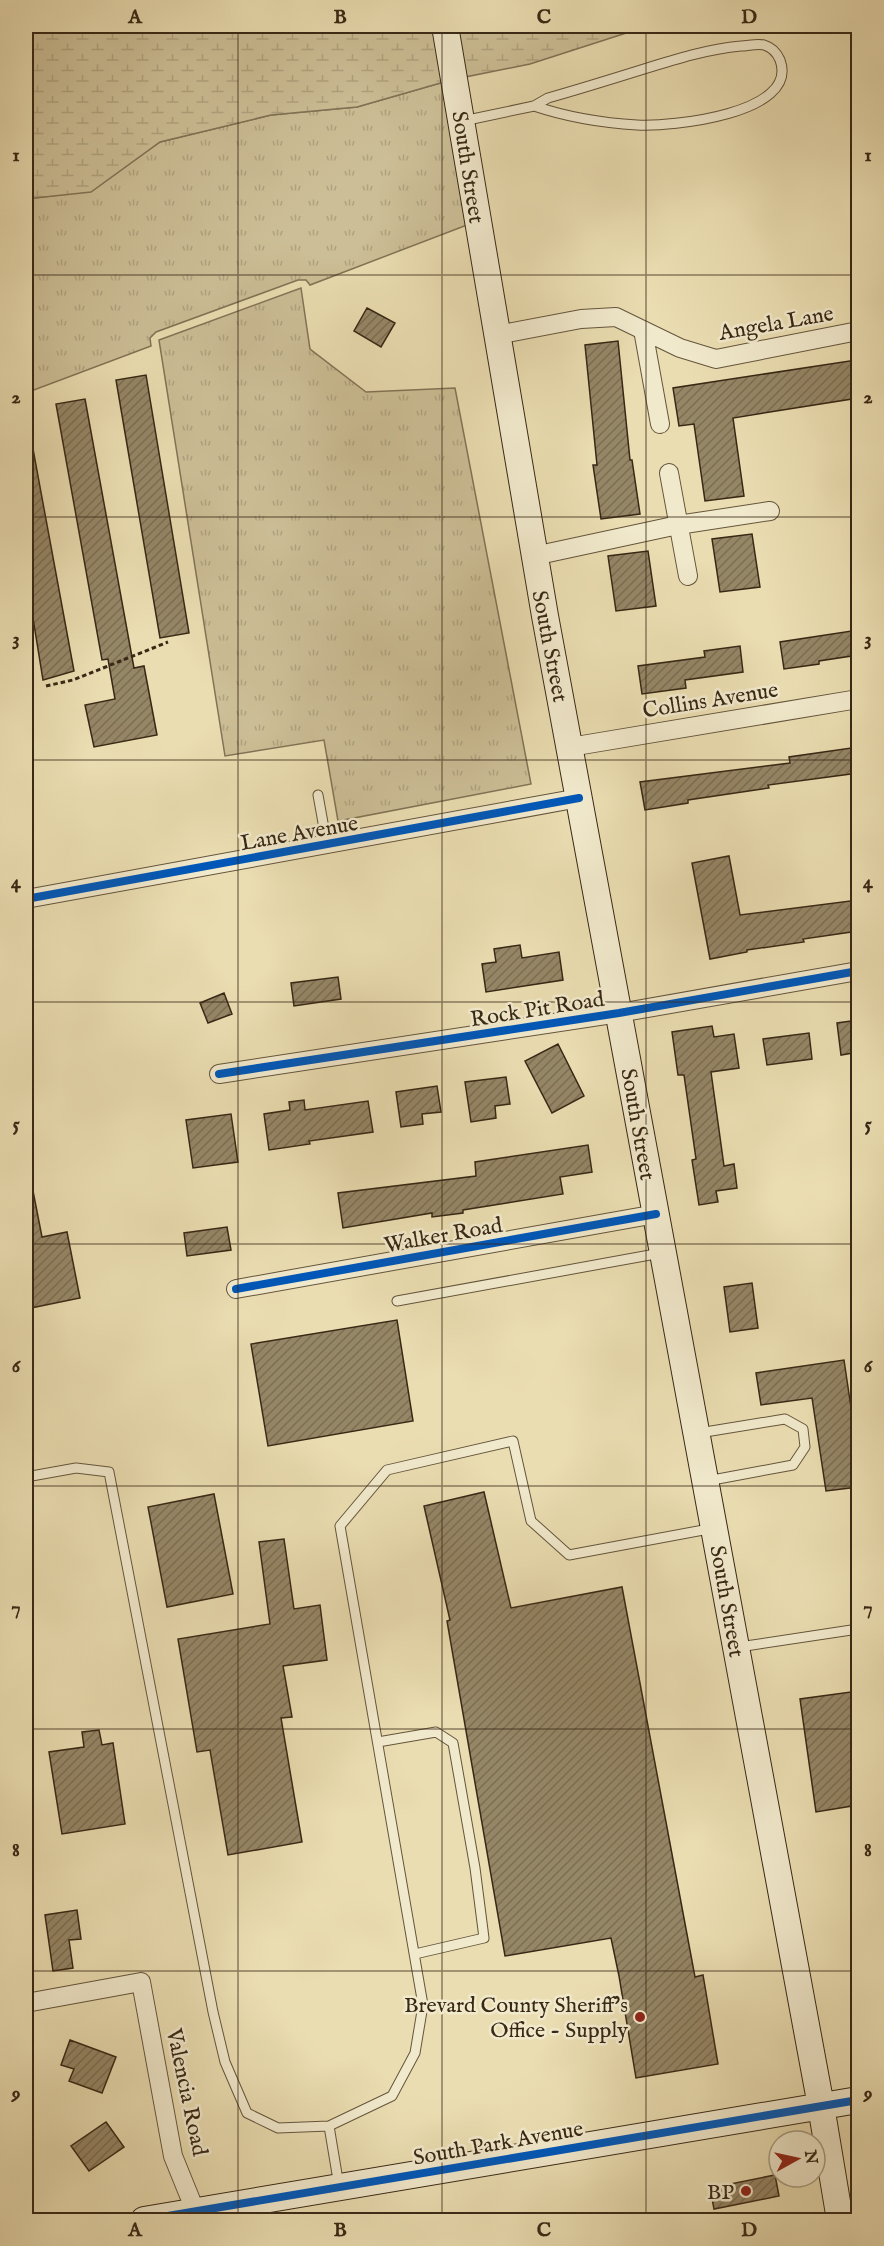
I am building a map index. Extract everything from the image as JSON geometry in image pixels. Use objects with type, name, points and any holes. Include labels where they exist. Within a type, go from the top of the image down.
[{"type":"main road","name":"South Street","points":[[445,26],[534,556],[821,2106],[840,2220]]},
{"type":"main road","name":"South Park Avenue","points":[[144,2220],[196,2216],[339,2186],[858,2100]]},
{"type":"street","name":"Angela Lane","points":[[497,335],[581,319],[616,317],[680,348],[716,359],[858,332]]},
{"type":"street","points":[[643,330],[660,424]]},
{"type":"street","points":[[669,472],[688,576]]},
{"type":"street","points":[[534,556],[678,525],[770,511]]},
{"type":"street","name":"Collins Avenue","points":[[570,747],[858,699]]},
{"type":"street","name":"Lane Avenue","points":[[26,900],[579,798]]},
{"type":"street","name":"Rock Pit Road","points":[[219,1074],[619,1014],[858,971]]},
{"type":"street","name":"Walker Road","points":[[236,1289],[656,1214]]},
{"type":"street","name":"Valencia Road","points":[[26,2003],[141,1982],[174,2156],[196,2216]]},
{"type":"lane","points":[[461,122],[534,106],[548,98],[670,61],[728,47],[763,45],[777,54],[781,63],[781,80],[772,93],[734,112],[705,120],[639,125],[551,112],[534,106]]},
{"type":"lane","points":[[318,795],[327,845]]},
{"type":"lane","points":[[397,1301],[663,1253]]},
{"type":"lane","points":[[697,1434],[785,1419],[803,1429],[805,1447],[793,1465],[706,1481]]},
{"type":"lane","points":[[26,1477],[76,1468],[109,1472],[213,2012],[225,2062],[247,2113],[278,2128],[329,2126],[392,2096],[416,2053],[423,2005],[340,1526],[387,1470],[513,1441],[531,1521],[569,1555],[714,1528]]},
{"type":"lane","points":[[736,1647],[858,1629]]},
{"type":"lane","points":[[378,1742],[436,1732],[453,1743],[476,1868],[484,1938],[415,1954]]},
{"type":"lane","points":[[329,2126],[339,2186]]},
{"type":"path","points":[[46,686],[73,680],[168,642]]},
{"type":"green space","points":[[26,26],[434,26],[444,82],[357,107],[271,115],[160,142],[91,192],[26,199]]},
{"type":"green space","points":[[456,26],[648,26],[530,64],[465,77]]},
{"type":"green space","points":[[444,82],[467,225],[310,285],[306,280],[298,280],[156,332],[150,338],[151,346],[26,393],[26,199],[91,191],[160,142],[271,115],[357,107]]},
{"type":"green space","points":[[301,288],[310,349],[366,392],[455,388],[531,784],[338,821],[324,740],[225,756],[159,340]]},
{"type":"building","points":[[367,308],[395,323],[381,347],[354,331]]},
{"type":"building","points":[[618,341],[630,460],[632,460],[640,514],[601,519],[593,465],[597,465],[585,345]]},
{"type":"building","points":[[856,360],[858,398],[733,418],[744,496],[705,501],[694,424],[679,426],[673,388]]},
{"type":"building","points":[[146,375],[189,633],[160,638],[116,380]]},
{"type":"building","points":[[85,399],[134,668],[144,666],[157,735],[94,747],[85,705],[115,699],[108,659],[102,660],[56,404]]},
{"type":"building","points":[[33,449],[74,671],[43,680],[26,575],[26,450]]},
{"type":"building","points":[[752,534],[760,587],[720,592],[712,539]]},
{"type":"building","points":[[648,551],[656,606],[616,611],[608,556]]},
{"type":"building","points":[[858,630],[858,655],[784,669],[780,642]]},
{"type":"building","points":[[740,646],[743,672],[685,680],[686,688],[642,694],[638,666],[705,657],[704,651]]},
{"type":"building","points":[[858,747],[858,773],[768,785],[769,788],[688,800],[688,803],[645,810],[640,782],[790,763],[789,757]]},
{"type":"building","points":[[729,856],[740,915],[858,900],[858,931],[803,939],[804,942],[747,950],[747,952],[710,959],[692,863]]},
{"type":"building","points":[[520,945],[522,958],[559,952],[563,980],[486,992],[482,964],[496,962],[494,949]]},
{"type":"building","points":[[338,977],[341,999],[294,1006],[291,983]]},
{"type":"building","points":[[224,993],[232,1014],[208,1023],[200,1003]]},
{"type":"building","points":[[858,1020],[858,1052],[841,1055],[837,1023]]},
{"type":"building","points":[[712,1026],[714,1037],[734,1034],[739,1068],[711,1072],[724,1166],[734,1164],[737,1188],[716,1191],[718,1202],[699,1205],[692,1160],[696,1159],[684,1075],[678,1075],[672,1032]]},
{"type":"building","points":[[809,1033],[812,1059],[767,1065],[763,1039]]},
{"type":"building","points":[[558,1044],[584,1096],[552,1113],[525,1061]]},
{"type":"building","points":[[506,1077],[510,1104],[495,1106],[496,1118],[471,1122],[465,1082]]},
{"type":"building","points":[[437,1086],[441,1112],[422,1114],[423,1124],[401,1127],[396,1092]]},
{"type":"building","points":[[304,1100],[305,1110],[368,1101],[373,1132],[309,1141],[310,1144],[269,1150],[264,1114],[290,1110],[289,1102]]},
{"type":"building","points":[[231,1114],[238,1162],[193,1168],[186,1120]]},
{"type":"building","points":[[588,1145],[592,1172],[560,1177],[563,1194],[463,1210],[463,1213],[432,1217],[432,1213],[343,1228],[338,1193],[476,1176],[475,1162]]},
{"type":"building","points":[[33,1191],[42,1237],[67,1232],[80,1298],[26,1309],[26,1192]]},
{"type":"building","points":[[227,1227],[231,1250],[187,1256],[184,1233]]},
{"type":"building","points":[[752,1283],[758,1328],[730,1332],[724,1287]]},
{"type":"building","points":[[397,1320],[413,1421],[268,1446],[251,1344]]},
{"type":"building","points":[[844,1360],[858,1455],[858,1487],[826,1491],[812,1398],[761,1405],[756,1373]]},
{"type":"building","points":[[484,1492],[511,1608],[622,1587],[695,1977],[703,1975],[718,2064],[636,2078],[611,1938],[505,1956],[447,1621],[450,1620],[424,1506]]},
{"type":"building","points":[[214,1494],[233,1594],[167,1607],[148,1507]]},
{"type":"building","points":[[284,1539],[294,1609],[320,1605],[327,1660],[283,1666],[292,1717],[281,1718],[302,1842],[228,1855],[210,1750],[197,1752],[178,1639],[270,1624],[259,1542]]},
{"type":"building","points":[[858,1691],[858,1805],[816,1812],[800,1699]]},
{"type":"building","points":[[99,1730],[102,1745],[113,1743],[125,1824],[62,1834],[49,1752],[84,1747],[82,1732]]},
{"type":"building","points":[[77,1910],[81,1939],[69,1940],[73,1968],[53,1971],[45,1915]]},
{"type":"building","points":[[70,2040],[116,2057],[102,2093],[69,2081],[74,2069],[61,2065]]},
{"type":"building","points":[[106,2122],[124,2147],[89,2171],[71,2146]]},
{"type":"building","points":[[767,2177],[767,2189],[778,2189],[779,2196],[714,2209],[710,2188]]},
{"type":"cycle path","points":[[26,899],[579,798]]},
{"type":"cycle path","points":[[219,1074],[619,1013],[858,971]]},
{"type":"cycle path","points":[[236,1289],[656,1214]]},
{"type":"cycle path","points":[[144,2220],[858,2100]]},
{"type":"place","name":"Brevard County Sheriff's Office - Supply","points":[[640,2017]]},
{"type":"place","name":"BP","points":[[746,2191]]}]
